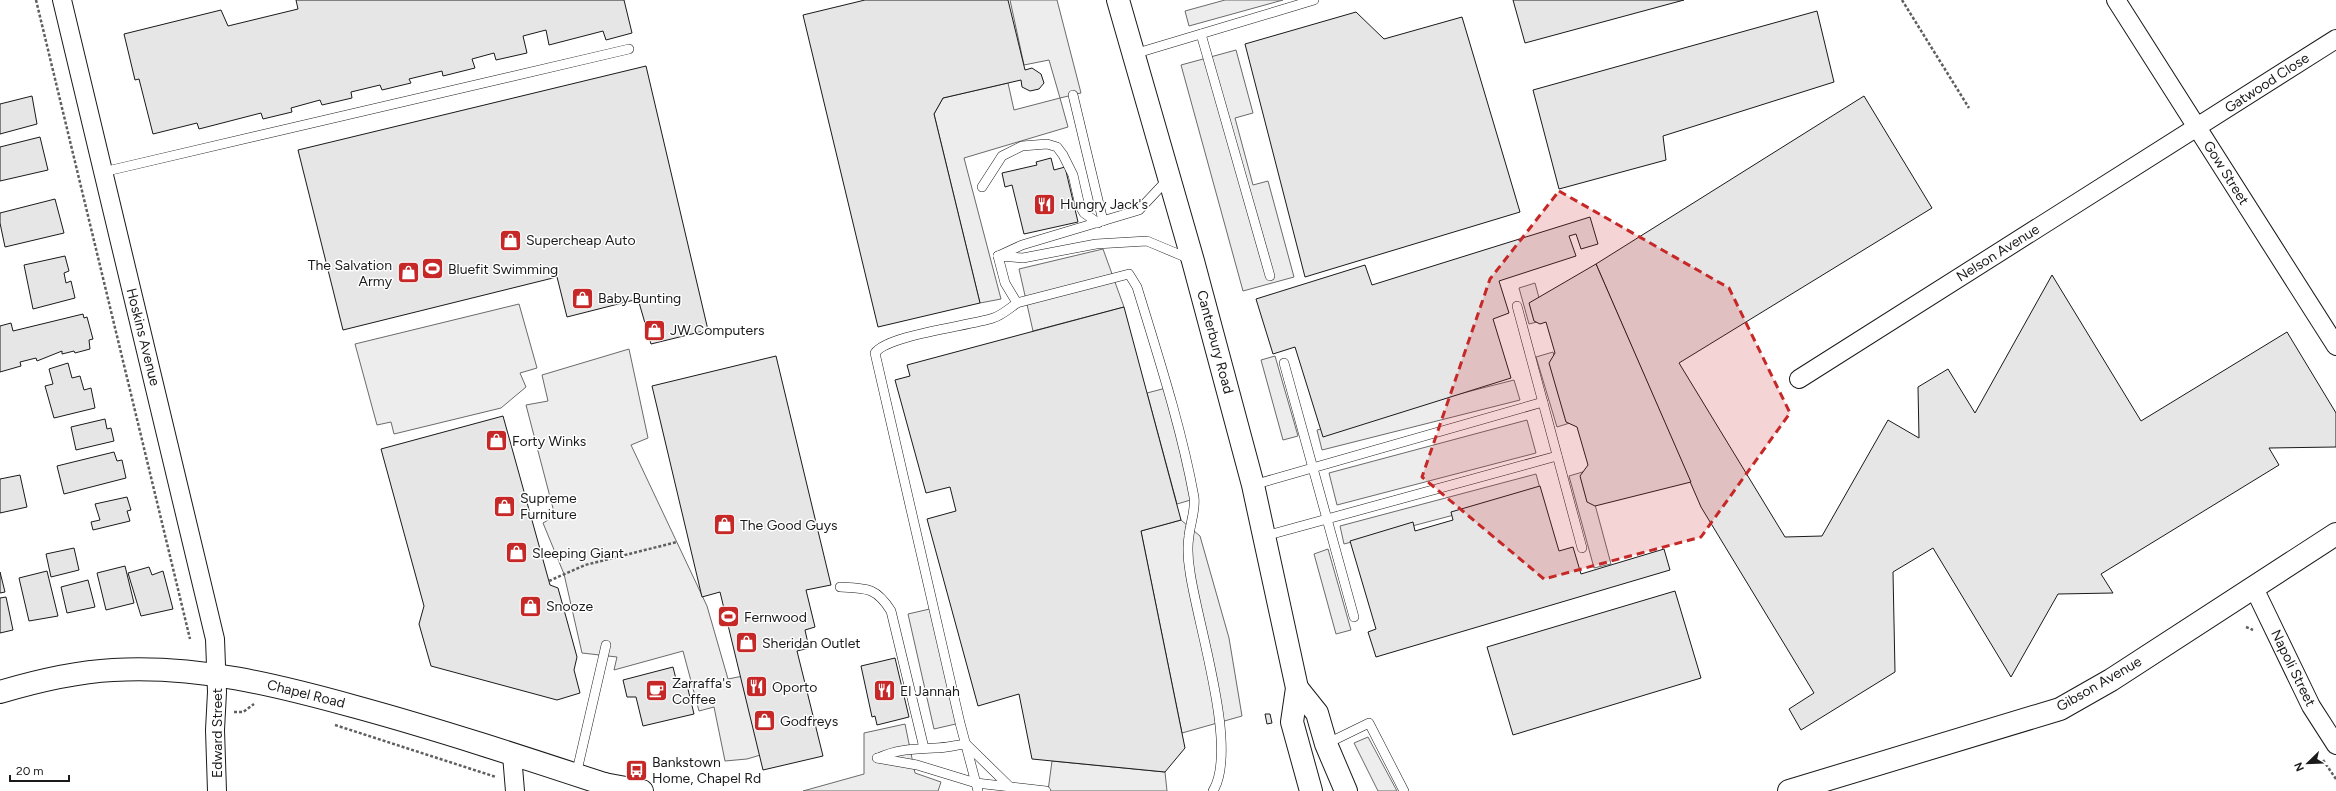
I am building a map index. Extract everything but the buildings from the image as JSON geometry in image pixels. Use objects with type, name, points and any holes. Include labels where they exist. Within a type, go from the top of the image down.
[{"type":"main road","name":"Canterbury Road","points":[[1118,0],[1193,260],[1253,485],[1297,688],[1292,722],[1311,791]]},
{"type":"main road","name":"Gibson Avenue","points":[[1789,791],[2060,708],[2111,680],[2336,534]]},
{"type":"main road","name":"Chapel Road","points":[[0,692],[58,677],[113,670],[165,670],[252,680],[400,719],[512,754],[611,788],[642,791]]},
{"type":"main road","name":"Canterbury Road","points":[[1297,688],[1316,713],[1326,744],[1346,791]]},
{"type":"main road","points":[[1295,791],[1296,774],[1300,753]]},
{"type":"street","name":"Hoskins Avenue","points":[[62,0],[204,590],[215,639],[217,675]]},
{"type":"street","name":"Gow Street","points":[[2116,0],[2336,346]]},
{"type":"street","name":"Gatwood Close","points":[[2198,128],[2336,39]]},
{"type":"street","name":"Nelson Avenue","points":[[1799,379],[2198,128]]},
{"type":"street","name":"Napoli Street","points":[[2254,588],[2311,706],[2336,745]]},
{"type":"street","name":"Edward Street","points":[[217,675],[217,791]]},
{"type":"street","points":[[512,754],[515,787]]},
{"type":"lane","points":[[1133,54],[1314,0]]},
{"type":"lane","points":[[1201,34],[1270,276]]},
{"type":"lane","points":[[103,172],[629,50]]},
{"type":"lane","points":[[1073,95],[1101,222]]},
{"type":"lane","points":[[982,187],[1002,156],[1022,146],[1046,144],[1057,147],[1063,155],[1073,175],[1080,206],[1084,213],[1101,222]]},
{"type":"lane","points":[[998,256],[1022,245],[1139,210],[1169,178]]},
{"type":"lane","points":[[998,256],[1023,258],[1096,244],[1147,242],[1193,260]]},
{"type":"lane","points":[[998,256],[1005,283],[1017,303]]},
{"type":"lane","points":[[977,787],[875,352],[879,347],[896,340],[995,318],[1017,303],[1129,274],[1137,287],[1182,443],[1194,499],[1188,557],[1197,616],[1216,696],[1223,752],[1218,784],[1213,791]]},
{"type":"lane","points":[[1517,306],[1582,548]]},
{"type":"lane","points":[[1284,363],[1354,617]]},
{"type":"lane","points":[[1253,485],[1543,402]]},
{"type":"lane","points":[[1265,536],[1557,456]]},
{"type":"lane","points":[[840,586],[867,588],[882,596],[892,611],[924,748]]},
{"type":"lane","points":[[576,775],[606,645]]},
{"type":"lane","points":[[1326,744],[1369,723],[1404,791]]},
{"type":"lane","points":[[1012,789],[966,744],[892,751],[877,758],[894,759],[917,765],[977,787],[1046,791]]},
{"type":"path","points":[[36,0],[190,639]]},
{"type":"path","points":[[1902,0],[1969,108]]},
{"type":"path","points":[[549,581],[585,565],[677,542]]},
{"type":"path","points":[[234,712],[243,712],[253,704],[259,705]]},
{"type":"path","points":[[331,723],[515,787]]},
{"type":"highlighted area","points":[[1559,191],[1729,288],[1790,413],[1701,537],[1544,579],[1422,477],[1490,279]]},
{"type":"shaded area","points":[[1010,0],[1057,0],[1081,93],[1060,98],[1049,60],[1024,65]]},
{"type":"shaded area","points":[[1225,0],[1283,0],[1189,26],[1185,11]]},
{"type":"shaded area","points":[[1236,50],[1253,113],[1235,118],[1253,185],[1268,181],[1294,277],[1243,291],[1181,65]]},
{"type":"shaded area","points":[[1008,83],[1014,110],[1060,98],[1068,127],[964,158],[1001,299],[980,303],[934,114],[943,98]]},
{"type":"shaded area","points":[[1103,249],[1124,307],[1033,331],[1019,269]]},
{"type":"shaded area","points":[[1535,283],[1545,320],[1529,324],[1519,288]]},
{"type":"shaded area","points":[[519,304],[537,368],[520,373],[526,387],[501,408],[394,434],[391,422],[377,425],[355,344]]},
{"type":"shaded area","points":[[629,349],[648,438],[631,445],[707,606],[728,679],[743,676],[764,754],[747,759],[725,761],[714,707],[699,711],[683,651],[614,670],[617,657],[582,653],[564,574],[543,523],[555,516],[526,405],[548,401],[542,375]]},
{"type":"shaded area","points":[[1553,352],[1573,422],[1557,427],[1536,357]]},
{"type":"shaded area","points":[[1275,356],[1298,436],[1283,440],[1261,360]]},
{"type":"shaded area","points":[[1514,380],[1520,400],[1322,450],[1317,430]]},
{"type":"shaded area","points":[[1166,388],[1194,499],[1177,504],[1147,393]]},
{"type":"shaded area","points":[[1527,420],[1536,453],[1337,505],[1329,473]]},
{"type":"shaded area","points":[[1586,471],[1611,564],[1594,568],[1569,476]]},
{"type":"shaded area","points":[[1536,474],[1541,492],[1344,544],[1340,526]]},
{"type":"shaded area","points":[[1181,520],[1200,536],[1229,638],[1242,716],[1182,733],[1141,531]]},
{"type":"shaded area","points":[[1328,549],[1351,630],[1336,634],[1314,554]]},
{"type":"shaded area","points":[[934,608],[960,723],[934,729],[908,614]]},
{"type":"shaded area","points":[[905,724],[915,773],[941,782],[938,791],[803,791],[864,774],[864,733]]},
{"type":"shaded area","points":[[1368,737],[1397,791],[1378,791],[1354,743]]},
{"type":"shaded area","points":[[1052,761],[1165,772],[1167,791],[1048,791]]},
{"type":"place","name":"Hungry Jack's","points":[[1045,204]]},
{"type":"place","name":"Supercheap Auto","points":[[510,240]]},
{"type":"place","name":"Bluefit Swimming","points":[[432,269]]},
{"type":"place","name":"The Salvation Army","points":[[408,273]]},
{"type":"place","name":"Baby Bunting","points":[[583,298]]},
{"type":"place","name":"JW Computers","points":[[655,330]]},
{"type":"place","name":"Forty Winks","points":[[497,441]]},
{"type":"place","name":"Supreme Furniture","points":[[505,506]]},
{"type":"place","name":"The Good Guys","points":[[725,525]]},
{"type":"place","name":"Sleeping Giant","points":[[517,553]]},
{"type":"place","name":"Snooze","points":[[530,606]]},
{"type":"place","name":"Fernwood","points":[[729,617]]},
{"type":"place","name":"Sheridan Outlet","points":[[746,643]]},
{"type":"place","name":"Oporto","points":[[757,687]]},
{"type":"place","name":"Zarraffa's Coffee","points":[[657,691]]},
{"type":"place","name":"El Jannah","points":[[884,691]]},
{"type":"place","name":"Godfreys","points":[[764,721]]},
{"type":"place","name":"Bankstown Home, Chapel Rd","points":[[637,770]]}]
